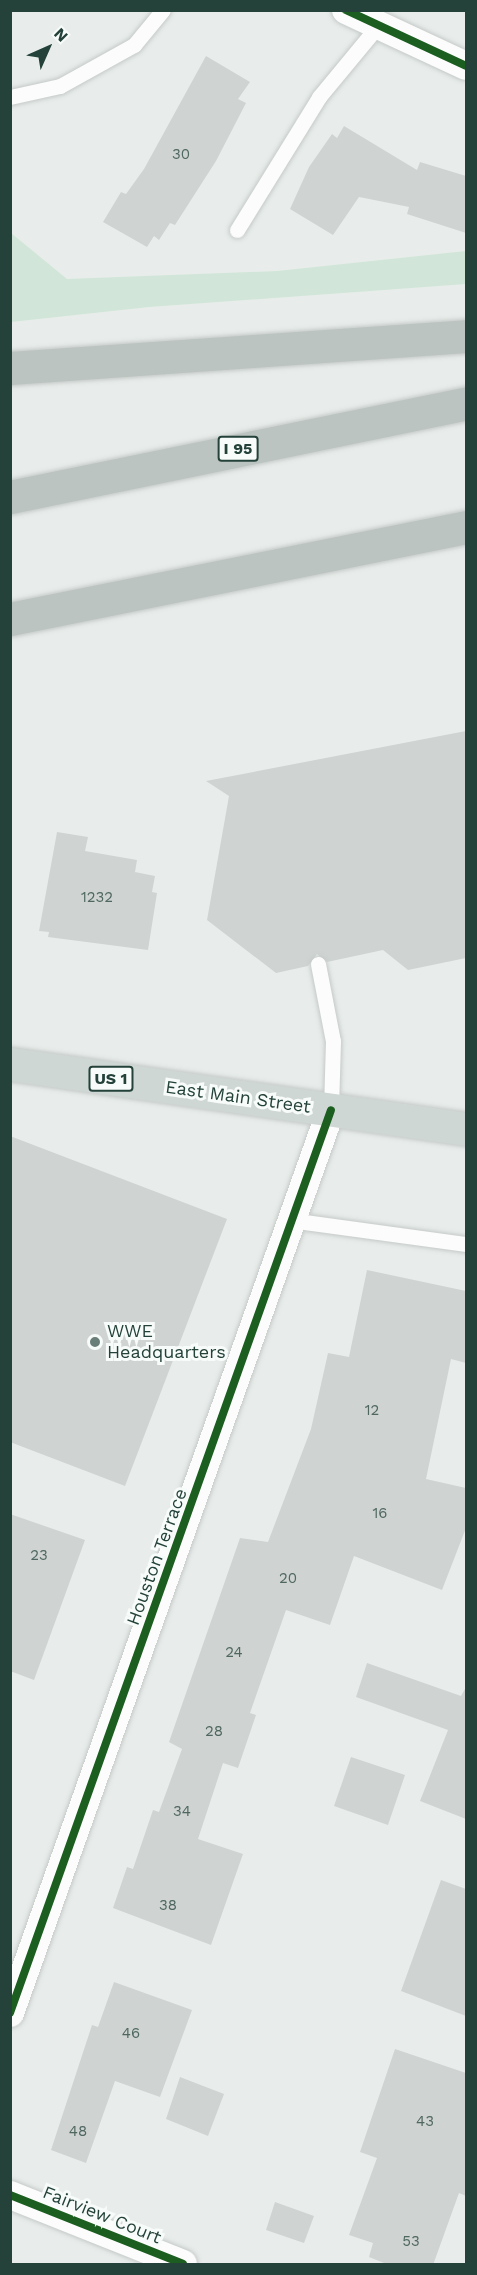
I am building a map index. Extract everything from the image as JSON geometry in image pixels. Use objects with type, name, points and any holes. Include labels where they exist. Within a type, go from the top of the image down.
[{"type":"highway","points":[[10,368],[466,336]]},
{"type":"highway","name":"I 95","points":[[10,497],[466,403]]},
{"type":"highway","points":[[10,619],[466,527]]},
{"type":"main road","name":"East Main Street","points":[[10,1064],[466,1129]]},
{"type":"street","points":[[346,10],[377,27],[466,66]]},
{"type":"street","name":"Houston Terrace","points":[[10,2013],[331,1110]]},
{"type":"street","name":"Fairview Court","points":[[10,2195],[183,2264]]},
{"type":"lane","points":[[10,97],[60,86],[134,45],[162,10]]},
{"type":"lane","points":[[237,230],[319,97],[377,27]]},
{"type":"lane","points":[[318,964],[333,1041],[331,1110]]},
{"type":"lane","points":[[291,1220],[466,1244]]},
{"type":"green space","points":[[11,233],[67,279],[277,271],[466,251],[466,284],[149,307],[11,322]]},
{"type":"building","points":[[206,56],[250,82],[238,99],[246,103],[216,161],[175,225],[170,223],[159,240],[154,236],[147,247],[103,222],[121,192],[126,194],[144,169]]},
{"type":"building","points":[[344,126],[417,170],[420,162],[466,176],[466,233],[407,214],[409,207],[359,197],[333,235],[290,209],[309,167],[332,134],[337,138]]},
{"type":"building","points":[[466,731],[466,958],[408,970],[383,950],[327,962],[317,954],[308,966],[276,973],[207,920],[229,796],[206,781]]},
{"type":"building","points":[[57,832],[88,837],[85,851],[137,860],[135,872],[155,876],[152,892],[157,893],[148,950],[48,937],[49,932],[39,931]]},
{"type":"building","name":"WWE Headquarters","points":[[10,1136],[227,1219],[125,1486],[10,1442]]},
{"type":"building","points":[[367,1270],[466,1291],[466,1363],[451,1359],[426,1479],[466,1488],[466,1528],[442,1590],[354,1556],[330,1625],[286,1610],[250,1713],[256,1715],[238,1768],[223,1763],[198,1839],[243,1854],[211,1945],[113,1908],[127,1867],[133,1869],[153,1810],[159,1812],[182,1749],[169,1742],[240,1538],[268,1542],[311,1429],[328,1353],[349,1357]]},
{"type":"building","points":[[10,1514],[85,1540],[34,1680],[10,1671]]},
{"type":"building","points":[[367,1663],[461,1696],[466,1687],[466,1819],[420,1801],[448,1730],[356,1697]]},
{"type":"building","points":[[351,1757],[405,1775],[388,1825],[334,1806]]},
{"type":"building","points":[[441,1880],[466,1889],[466,2016],[401,1991]]},
{"type":"building","points":[[114,1982],[192,2010],[160,2097],[115,2081],[86,2163],[51,2150],[92,2025],[98,2027]]},
{"type":"building","points":[[395,2049],[466,2073],[466,2196],[459,2193],[433,2265],[389,2265],[369,2257],[373,2243],[349,2235],[377,2158],[360,2152]]},
{"type":"building","points":[[180,2077],[224,2094],[208,2136],[166,2119]]},
{"type":"building","points":[[275,2202],[314,2216],[304,2243],[266,2230]]},
{"type":"cycle path","points":[[346,10],[466,66]]},
{"type":"cycle path","points":[[10,2013],[331,1110]]},
{"type":"cycle path","points":[[10,2195],[183,2264]]},
{"type":"place","name":"WWE Headquarters","points":[[95,1342]]}]
